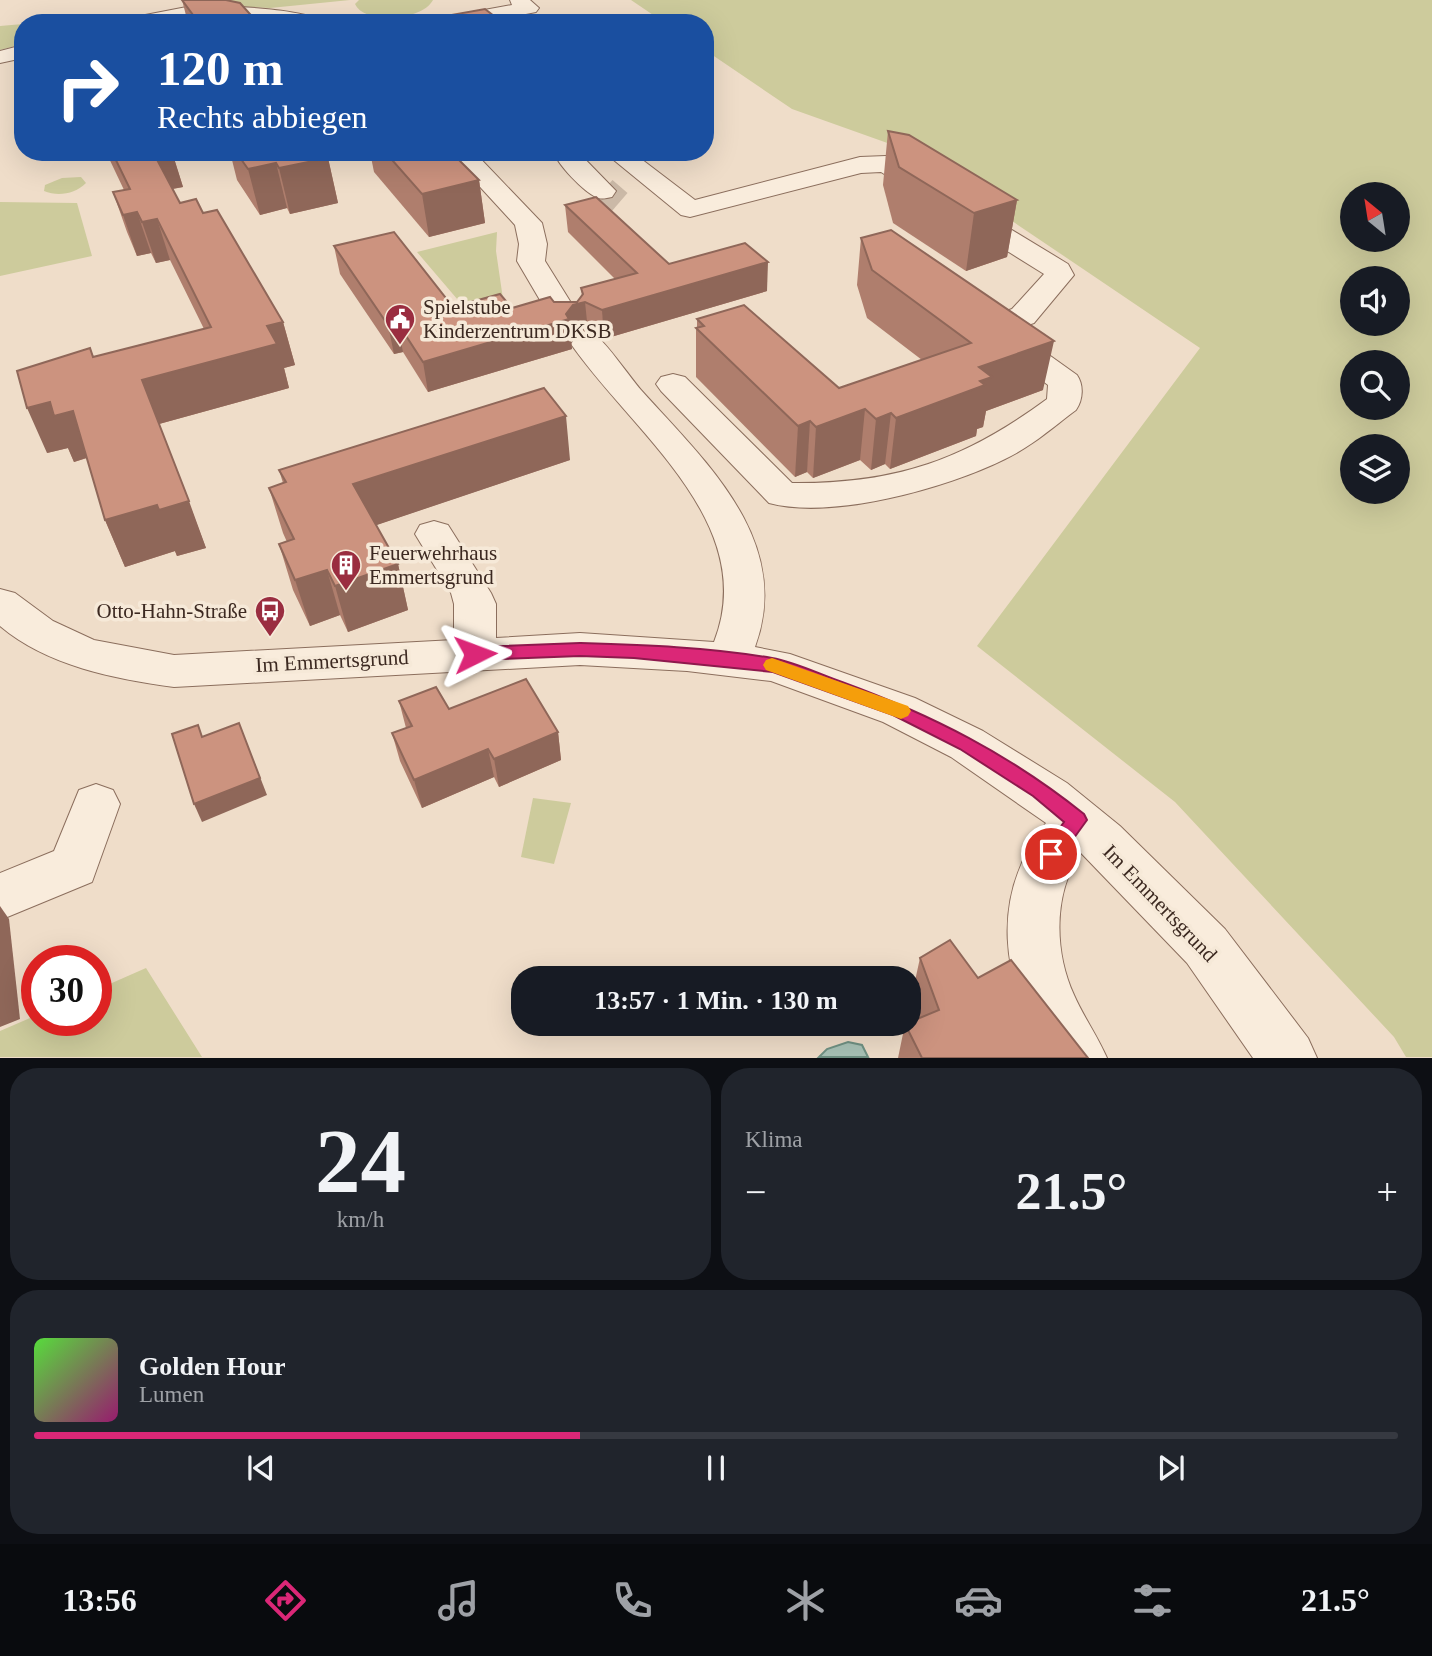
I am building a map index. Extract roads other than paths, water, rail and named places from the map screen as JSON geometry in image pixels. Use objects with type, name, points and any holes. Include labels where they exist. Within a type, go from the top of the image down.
[{"type":"street","points":[[170,14],[201,6],[262,14]]},
{"type":"street","points":[[493,14],[528,7]]},
{"type":"street","points":[[469,161],[528,223],[533,244],[531,261],[578,333],[631,402],[701,476],[730,526],[740,550],[746,584],[743,620],[729,659]]},
{"type":"street","points":[[570,161],[603,191]]},
{"type":"street","points":[[628,161],[690,209],[860,165],[886,164],[1058,270],[1059,275],[1023,316],[982,321],[1065,382],[1064,403],[984,456],[920,479],[867,492],[782,495],[673,384]]},
{"type":"street","points":[[435,534],[475,604],[475,654]]},
{"type":"street","name":"Im Emmertsgrund","points":[[0,603],[25,624],[56,642],[94,657],[174,671],[580,649],[729,659],[775,665],[899,710],[967,744],[1058,805],[1135,873],[1206,946],[1288,1058]]},
{"type":"street","points":[[0,897],[74,866],[96,804]]},
{"type":"street","points":[[1058,805],[1058,841],[1044,866],[1035,895],[1032,926],[1035,960],[1045,996],[1062,1033],[1078,1058]]},
{"type":"tunnel","points":[[603,191],[618,204]]},
{"type":"place","name":"Spielstube Kinderzentrum DKSB","points":[[400,346]]},
{"type":"place","name":"Feuerwehrhaus Emmertsgrund","points":[[346,592]]},
{"type":"place","name":"Otto-Hahn-Straße","points":[[270,638]]}]
